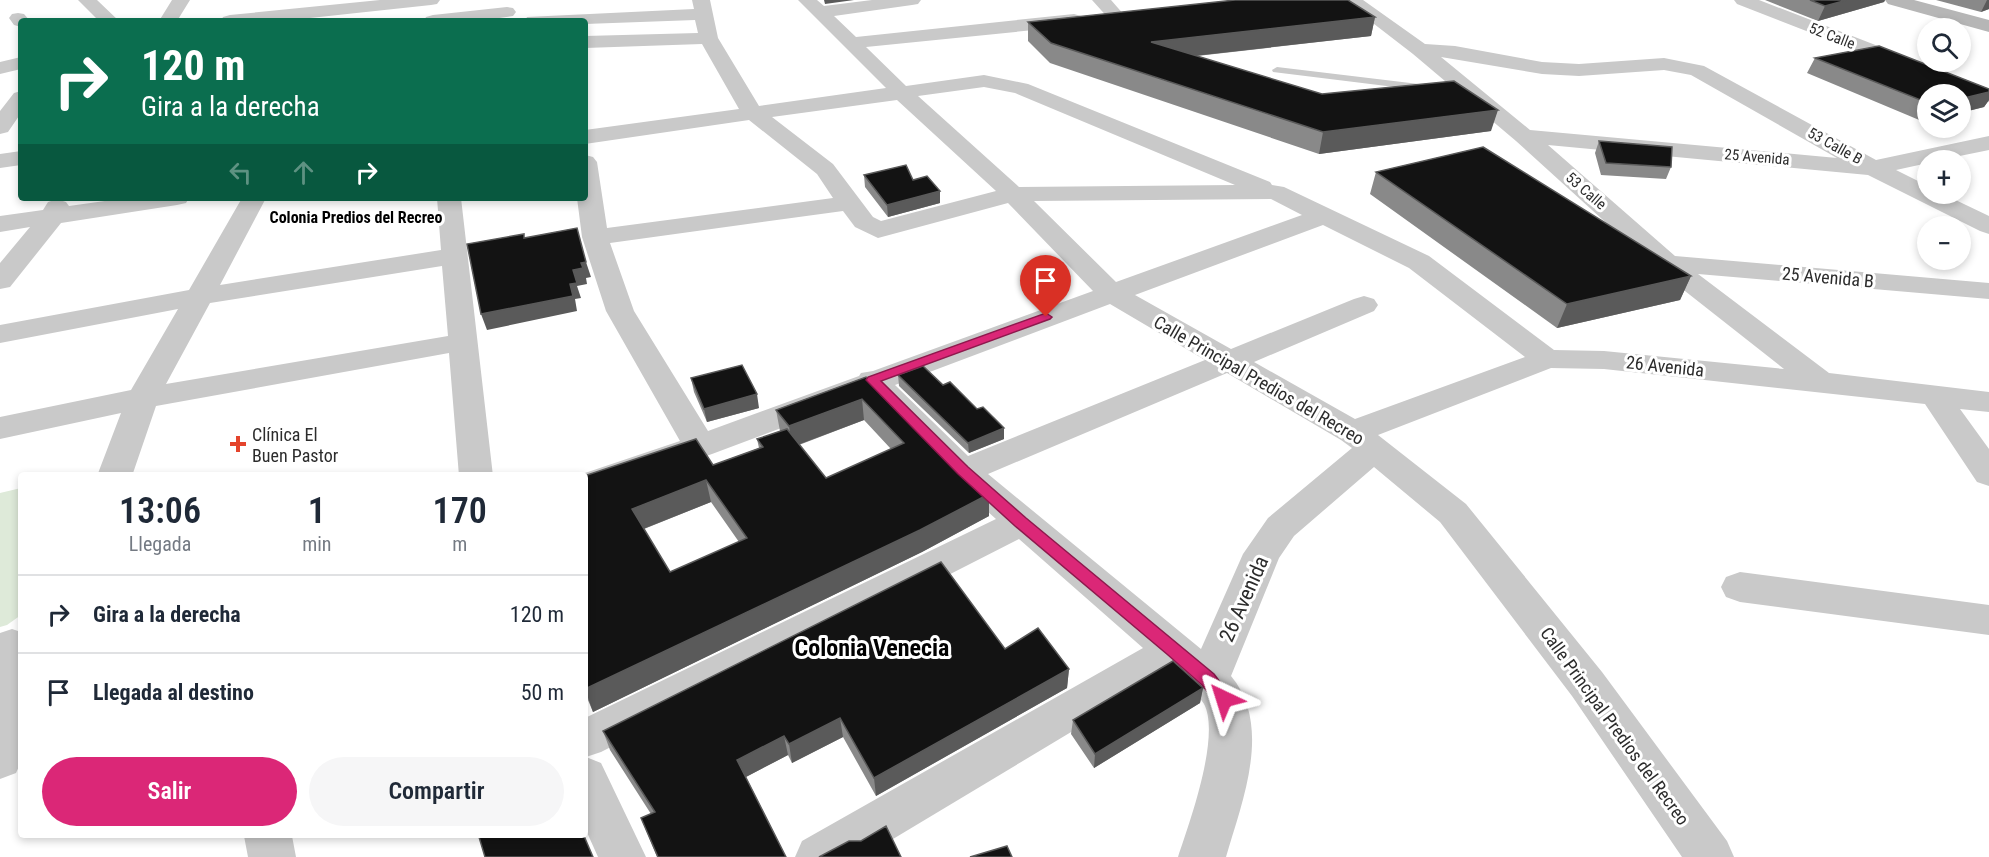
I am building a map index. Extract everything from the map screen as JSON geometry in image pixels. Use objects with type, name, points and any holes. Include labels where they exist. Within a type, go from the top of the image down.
[{"type":"main road","points":[[1894,0],[1989,27]]},
{"type":"street","points":[[87,0],[107,18]]},
{"type":"street","points":[[251,18],[292,12],[430,0]]},
{"type":"street","points":[[815,6],[912,0]]},
{"type":"street","points":[[1101,0],[1116,16]]},
{"type":"street","name":"53 Calle","points":[[1352,0],[1420,50],[1454,92],[1524,136],[1667,263],[1820,382]]},
{"type":"street","name":"52 Calle","points":[[1743,0],[1989,96]]},
{"type":"street","points":[[171,18],[186,1]]},
{"type":"street","points":[[407,18],[410,1]]},
{"type":"street","name":"Calle Principal Predios del Recreo","points":[[815,6],[902,93],[1013,194],[1110,293],[1229,360],[1363,440],[1453,513],[1587,684],[1710,857]]},
{"type":"street","points":[[570,18],[703,7],[708,38],[752,112],[825,169],[864,222],[878,230],[1013,194],[1275,192]]},
{"type":"street","points":[[455,18],[506,11]]},
{"type":"street","points":[[853,43],[1139,14]]},
{"type":"street","points":[[588,42],[708,38]]},
{"type":"street","name":"53 Calle B","points":[[1420,50],[1455,52],[1542,68],[1579,70],[1664,64],[1697,70],[1873,168],[1989,225]]},
{"type":"street","points":[[0,68],[18,64]]},
{"type":"street","points":[[588,137],[984,81],[1007,84],[1275,192],[1419,262],[1547,359]]},
{"type":"street","points":[[0,127],[18,102]]},
{"type":"street","name":"25 Avenida","points":[[1524,136],[1873,168],[1989,143]]},
{"type":"street","points":[[0,161],[18,158]]},
{"type":"street","points":[[588,184],[595,237],[620,311],[700,446]]},
{"type":"street","points":[[0,224],[57,207],[137,201]]},
{"type":"street","points":[[115,472],[143,398],[252,201]]},
{"type":"street","points":[[449,201],[476,472]]},
{"type":"street","points":[[595,237],[849,203]]},
{"type":"street","points":[[0,281],[57,207]]},
{"type":"street","points":[[588,484],[700,446],[872,380],[1323,216]]},
{"type":"street","points":[[0,334],[198,297],[454,256]]},
{"type":"street","name":"25 Avenida B","points":[[1667,263],[1989,291]]},
{"type":"street","points":[[963,471],[1364,305]]},
{"type":"street","points":[[0,428],[143,398],[462,342]]},
{"type":"street","name":"26 Avenida","points":[[1208,680],[1262,554],[1281,528],[1363,440],[1547,359],[1604,360],[1989,402]]},
{"type":"street","points":[[872,380],[963,471],[1174,650],[1208,680],[1224,699],[1230,722],[1224,783],[1202,857]]},
{"type":"street","points":[[1935,396],[1989,474]]},
{"type":"street","points":[[588,738],[1021,522]]},
{"type":"street","points":[[1740,587],[1989,620]]},
{"type":"street","points":[[0,759],[11,646]]},
{"type":"street","points":[[819,857],[1174,650]]},
{"type":"street","points":[[588,783],[622,857]]},
{"type":"street","points":[[268,838],[272,857]]},
{"type":"lane","points":[[1277,70],[1454,92]]},
{"type":"green space","points":[[18,489],[18,617],[0,627],[0,493]]},
{"type":"building","points":[[1235,0],[1348,0],[1375,17],[1151,42],[1322,94],[1454,81],[1498,110],[1323,132],[1051,43],[1028,22]]},
{"type":"building","points":[[1810,0],[1847,0],[1825,6]]},
{"type":"building","points":[[1879,46],[1917,61],[1917,72],[1946,72],[1989,89],[1989,92],[1971,96],[1971,84],[1917,84],[1917,99],[1815,58]]},
{"type":"building","points":[[1599,141],[1672,147],[1671,167],[1606,163]]},
{"type":"building","points":[[1483,147],[1691,276],[1567,304],[1376,172]]},
{"type":"building","points":[[906,165],[913,180],[927,176],[940,191],[887,205],[864,175]]},
{"type":"building","points":[[577,228],[586,262],[581,263],[583,268],[573,270],[577,283],[570,284],[573,296],[481,314],[467,244],[524,234],[524,238]]},
{"type":"building","points":[[742,365],[757,394],[704,409],[691,378]]},
{"type":"building","points":[[923,366],[943,385],[950,382],[977,409],[983,407],[1004,428],[968,443],[898,375]]},
{"type":"building","points":[[866,377],[949,459],[989,494],[920,530],[588,688],[588,475],[696,439],[713,465],[763,447],[757,439],[787,429],[826,478],[904,443],[862,399],[789,426],[776,410]],"holes":[[[706,480],[747,538],[670,572],[632,509]]]},
{"type":"building","points":[[941,562],[1005,649],[1038,628],[1069,669],[874,778],[840,718],[789,744],[784,736],[737,760],[786,857],[658,857],[641,818],[655,812],[603,731]]},
{"type":"building","points":[[1173,661],[1203,688],[1095,754],[1073,720]]},
{"type":"building","points":[[886,826],[901,857],[819,857],[849,841],[861,841]]},
{"type":"building","points":[[479,838],[585,838],[593,857],[485,857]]},
{"type":"building","points":[[1007,846],[1012,857],[970,857]]},
{"type":"place","name":"Clínica El Buen Pastor","points":[[238,444]]},
{"type":"district","name":"Colonia Predios del Recreo","points":[[356,217]]},
{"type":"district","name":"Colonia Venecia","points":[[872,648]]},
{"type":"route","points":[[1046,317],[872,380],[963,471],[1174,650],[1208,680],[1224,699]]}]
